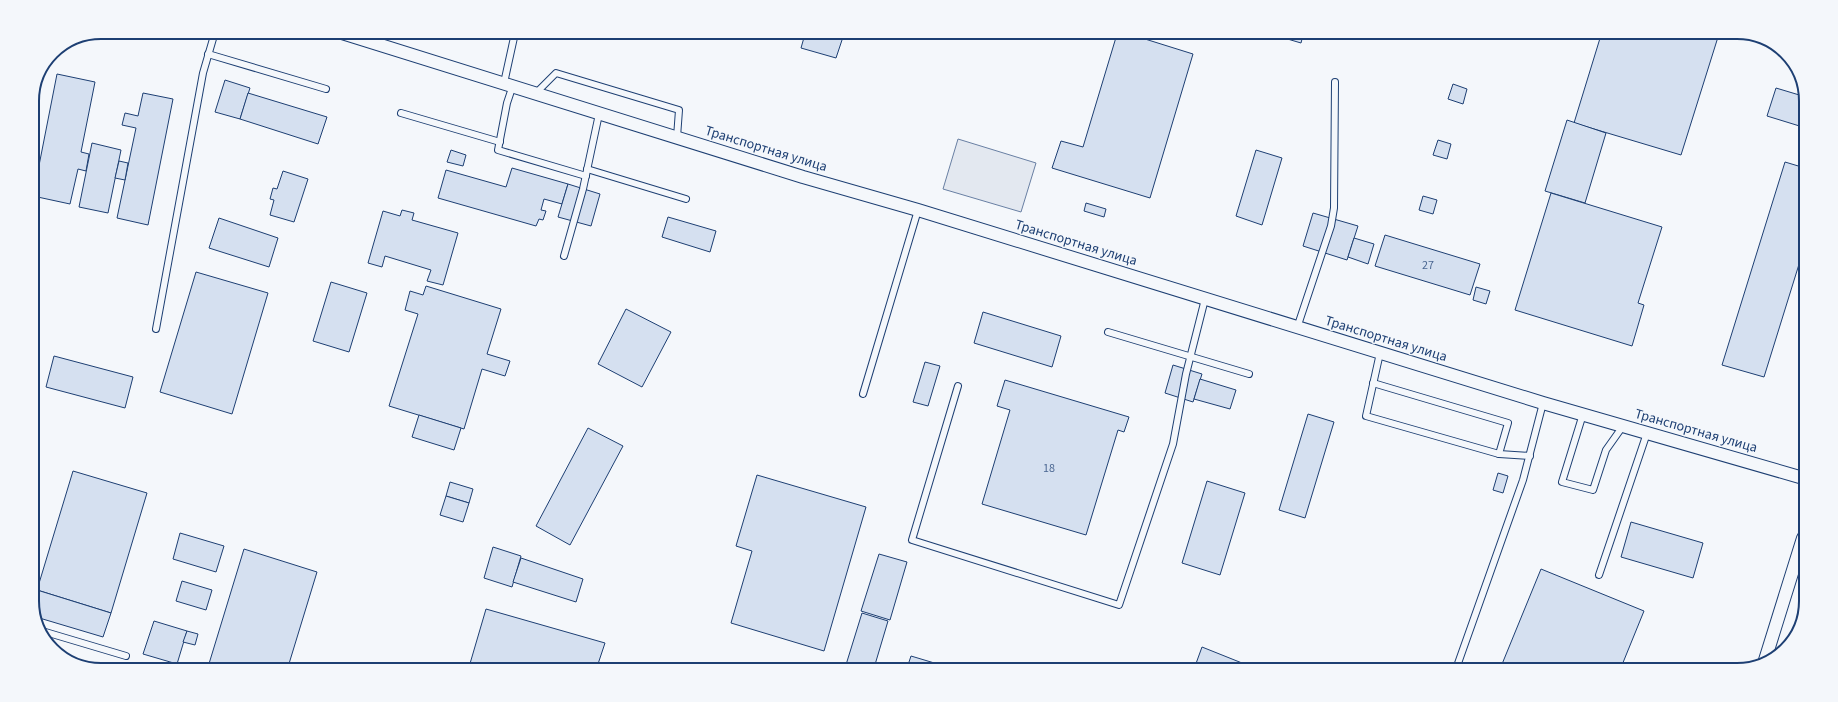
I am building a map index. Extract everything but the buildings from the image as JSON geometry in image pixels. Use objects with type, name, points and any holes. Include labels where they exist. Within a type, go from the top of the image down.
[{"type":"street","name":"Транспортная улица","points":[[364,39],[599,114],[803,177],[918,210],[1297,328],[1543,403],[1799,477]]},
{"type":"street","points":[[1766,656],[1799,551]]},
{"type":"lane","points":[[156,329],[208,54],[213,39]]},
{"type":"lane","points":[[515,39],[508,84],[507,103],[498,150],[586,176]]},
{"type":"lane","points":[[208,54],[326,89]]},
{"type":"lane","points":[[536,93],[556,73],[679,110],[677,137]]},
{"type":"lane","points":[[1297,328],[1331,226],[1334,208],[1334,82]]},
{"type":"lane","points":[[401,113],[500,142]]},
{"type":"lane","points":[[564,256],[586,176],[599,114]]},
{"type":"lane","points":[[587,169],[686,199]]},
{"type":"lane","points":[[863,394],[918,210]]},
{"type":"lane","points":[[958,386],[912,540],[1119,605],[1172,444],[1190,357],[1205,299]]},
{"type":"lane","points":[[1108,332],[1249,374]]},
{"type":"lane","points":[[1380,353],[1366,416],[1499,454],[1530,456]]},
{"type":"lane","points":[[1373,384],[1508,423],[1499,454]]},
{"type":"lane","points":[[1458,663],[1523,480],[1543,403]]},
{"type":"lane","points":[[1583,414],[1562,482],[1593,490],[1606,450],[1623,426]]},
{"type":"lane","points":[[1599,574],[1647,432]]},
{"type":"lane","points":[[47,633],[126,656]]},
{"type":"shaded area","points":[[958,139],[1036,163],[1021,212],[943,189]]}]
